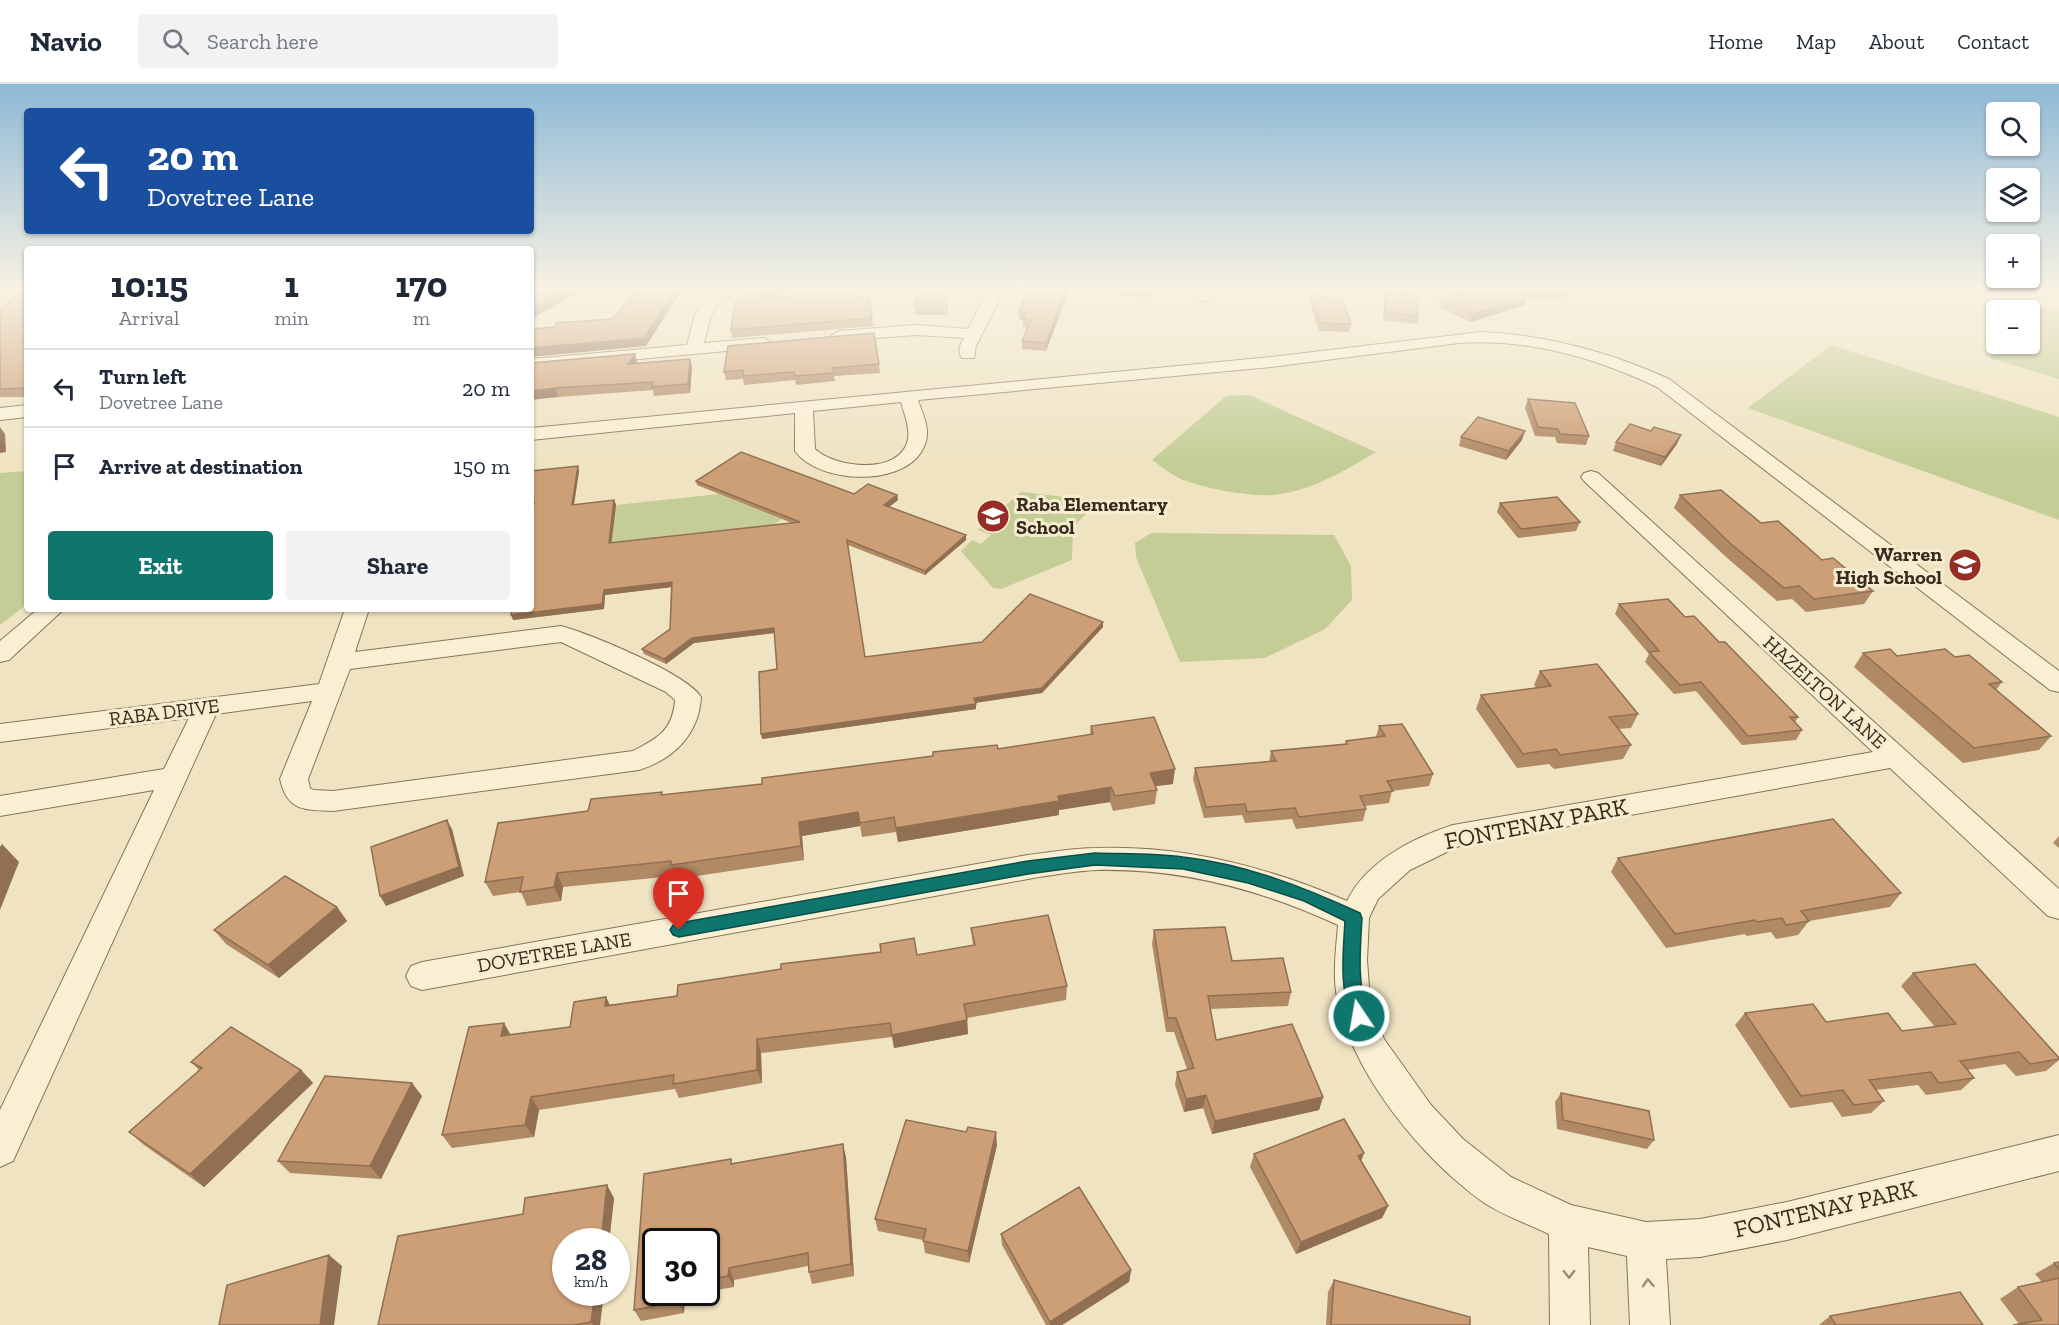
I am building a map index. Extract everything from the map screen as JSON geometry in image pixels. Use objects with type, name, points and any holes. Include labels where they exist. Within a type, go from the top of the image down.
[{"type":"street","points":[[534,364],[706,348]]},
{"type":"street","points":[[968,348],[968,354]]},
{"type":"street","points":[[534,434],[1099,376],[1232,366],[1387,348]]},
{"type":"street","points":[[1555,348],[1601,358],[1636,369],[1663,384],[2059,684]]},
{"type":"street","points":[[804,406],[805,451],[818,462],[836,468],[877,470],[899,465],[913,453],[918,440],[908,396]]},
{"type":"street","points":[[0,414],[24,411]]},
{"type":"street","name":"HAZELTON LANE","points":[[1591,477],[2059,907]]},
{"type":"street","points":[[0,654],[48,612]]},
{"type":"street","points":[[339,662],[561,634],[577,638],[675,686],[688,696],[688,714],[682,728],[665,746],[639,760],[333,801],[308,800],[297,792],[294,779],[356,612]]},
{"type":"street","name":"RABA DRIVE","points":[[0,734],[327,691]]},
{"type":"street","points":[[0,1149],[207,706]]},
{"type":"street","name":"FONTENAY PARK","points":[[1897,757],[1454,836],[1400,862],[1367,891],[1354,918],[1351,960],[1354,1001],[1370,1047],[1418,1117],[1450,1152],[1498,1190],[1568,1223],[1646,1240],[1700,1238],[1787,1221],[2059,1153]]},
{"type":"street","points":[[0,806],[174,777]]},
{"type":"street","name":"DOVETREE LANE","points":[[422,976],[1028,867],[1095,859],[1147,860],[1213,868],[1310,897],[1354,918]]},
{"type":"street","points":[[1568,1223],[1570,1325]]},
{"type":"street","points":[[1646,1240],[1650,1325]]},
{"type":"green space","points":[[1827,348],[1840,348],[2059,417],[2059,520],[1748,408]]},
{"type":"green space","points":[[2040,348],[2059,348],[2059,379],[1989,358],[1993,354],[2040,354]]},
{"type":"green space","points":[[1249,395],[1376,452],[1315,484],[1274,495],[1239,493],[1188,482],[1152,460],[1226,396]]},
{"type":"green space","points":[[24,471],[24,606],[0,625],[0,473]]},
{"type":"green space","points":[[1021,492],[1092,500],[1090,510],[1073,527],[1072,560],[1001,589],[993,588],[961,551],[972,540],[981,544],[991,535],[978,530]]},
{"type":"green space","points":[[719,494],[782,519],[765,530],[611,548],[616,505]]},
{"type":"green space","points":[[1151,533],[1334,535],[1351,566],[1352,600],[1325,629],[1265,658],[1180,662],[1136,557],[1135,543]]},
{"type":"building","points":[[0,348],[24,348],[24,388],[0,389]]},
{"type":"building","points":[[728,348],[876,348],[879,364],[833,368],[834,373],[795,376],[794,372],[743,376],[743,370],[724,372]]},
{"type":"building","points":[[635,354],[628,364],[690,359],[688,384],[652,387],[653,382],[534,391],[534,363]]},
{"type":"building","points":[[1528,399],[1575,403],[1589,436],[1560,434],[1558,429],[1538,427]]},
{"type":"building","points":[[1478,417],[1525,431],[1509,451],[1461,437]]},
{"type":"building","points":[[1630,424],[1651,431],[1654,427],[1681,435],[1665,457],[1616,442]]},
{"type":"building","points":[[741,452],[854,494],[868,484],[897,495],[884,505],[966,535],[925,571],[847,540],[865,657],[982,642],[1030,594],[1103,622],[1042,688],[974,698],[976,704],[761,734],[759,672],[777,669],[774,628],[692,638],[664,659],[642,649],[670,629],[672,582],[604,590],[602,604],[511,615],[512,612],[534,612],[534,471],[578,466],[572,505],[614,500],[609,543],[800,522],[696,481]]},
{"type":"building","points":[[1721,490],[1761,523],[1778,521],[1822,560],[1833,558],[1873,591],[1814,599],[1799,586],[1784,588],[1731,544],[1680,495]]},
{"type":"building","points":[[1557,497],[1580,522],[1521,529],[1500,503]]},
{"type":"building","points":[[1668,599],[1685,617],[1694,616],[1719,642],[1725,642],[1798,717],[1790,717],[1802,730],[1748,736],[1701,682],[1680,685],[1649,652],[1659,651],[1619,604]]},
{"type":"building","points":[[1890,649],[1897,656],[1945,649],[1955,657],[1969,655],[2002,682],[1989,684],[2051,736],[1974,748],[1863,653]]},
{"type":"building","points":[[1597,664],[1638,714],[1609,717],[1631,745],[1560,755],[1556,749],[1523,754],[1481,695],[1551,686],[1540,671]]},
{"type":"building","points":[[1154,717],[1175,769],[1150,773],[1157,790],[1115,796],[1111,787],[1058,796],[1059,801],[896,828],[894,817],[860,823],[858,812],[799,822],[801,846],[671,865],[671,861],[557,873],[554,887],[520,892],[523,877],[485,882],[498,823],[588,811],[591,799],[662,792],[661,795],[762,784],[762,778],[933,756],[933,752],[997,745],[998,749],[1093,734],[1091,726]]},
{"type":"building","points":[[1402,724],[1433,774],[1387,781],[1393,791],[1360,796],[1366,809],[1299,817],[1295,808],[1247,812],[1245,804],[1206,807],[1195,768],[1276,761],[1271,751],[1347,744],[1346,741],[1385,736],[1379,726]]},
{"type":"building","points":[[1833,819],[1901,893],[1801,911],[1809,921],[1786,925],[1782,918],[1757,922],[1755,920],[1675,934],[1618,858]]},
{"type":"building","points":[[447,820],[459,867],[380,896],[371,847]]},
{"type":"building","points":[[285,876],[337,907],[268,965],[214,930]]},
{"type":"building","points":[[1048,915],[1067,986],[964,1004],[967,1020],[892,1035],[890,1023],[757,1039],[757,1070],[673,1084],[674,1075],[531,1097],[525,1125],[442,1135],[469,1027],[504,1023],[501,1036],[570,1027],[574,1002],[606,997],[605,1006],[677,996],[678,985],[781,969],[781,964],[881,952],[880,944],[914,938],[917,955],[975,945],[971,928]]},
{"type":"building","points":[[1225,927],[1232,961],[1283,958],[1291,992],[1208,996],[1216,1040],[1292,1024],[1323,1097],[1215,1121],[1206,1095],[1186,1099],[1177,1072],[1194,1068],[1176,1018],[1168,1018],[1154,930]]},
{"type":"building","points":[[1975,964],[2059,1059],[2030,1064],[2019,1052],[1960,1061],[1974,1078],[1939,1083],[1931,1072],[1869,1080],[1884,1101],[1854,1105],[1843,1090],[1801,1096],[1745,1013],[1813,1004],[1826,1022],[1888,1013],[1902,1031],[1956,1024],[1913,973]]},
{"type":"building","points":[[231,1027],[301,1070],[190,1174],[129,1132],[202,1068],[191,1062]]},
{"type":"building","points":[[325,1076],[412,1083],[370,1166],[278,1161]]},
{"type":"building","points":[[1561,1093],[1649,1111],[1654,1140],[1563,1120]]},
{"type":"building","points":[[1344,1119],[1364,1153],[1358,1156],[1388,1206],[1301,1242],[1254,1154]]},
{"type":"building","points":[[906,1120],[966,1132],[968,1127],[996,1132],[968,1251],[923,1241],[926,1229],[875,1219]]},
{"type":"building","points":[[843,1144],[851,1264],[809,1272],[808,1253],[729,1268],[728,1276],[720,1277],[720,1228],[642,1228],[642,1306],[656,1306],[634,1310],[644,1174],[731,1159],[731,1164]]},
{"type":"building","points":[[607,1185],[602,1228],[552,1228],[552,1306],[593,1306],[591,1322],[574,1325],[378,1325],[398,1236],[523,1214],[525,1198]]},
{"type":"building","points":[[1079,1187],[1131,1270],[1050,1322],[1001,1234]]},
{"type":"building","points":[[329,1255],[320,1325],[219,1325],[227,1285]]},
{"type":"building","points":[[2059,1278],[2059,1325],[2013,1325],[2042,1320],[2018,1287]]},
{"type":"building","points":[[1334,1280],[1470,1317],[1470,1325],[1331,1325]]},
{"type":"building","points":[[1960,1292],[1983,1325],[1836,1325],[1830,1316]]},
{"type":"place","name":"Raba Elementary School","points":[[993,516]]},
{"type":"place","name":"Warren High School","points":[[1965,565]]},
{"type":"route","points":[[679,930],[1028,867],[1095,859],[1183,863],[1249,877],[1310,897],[1354,918],[1351,960],[1354,1001],[1359,1016]]}]
